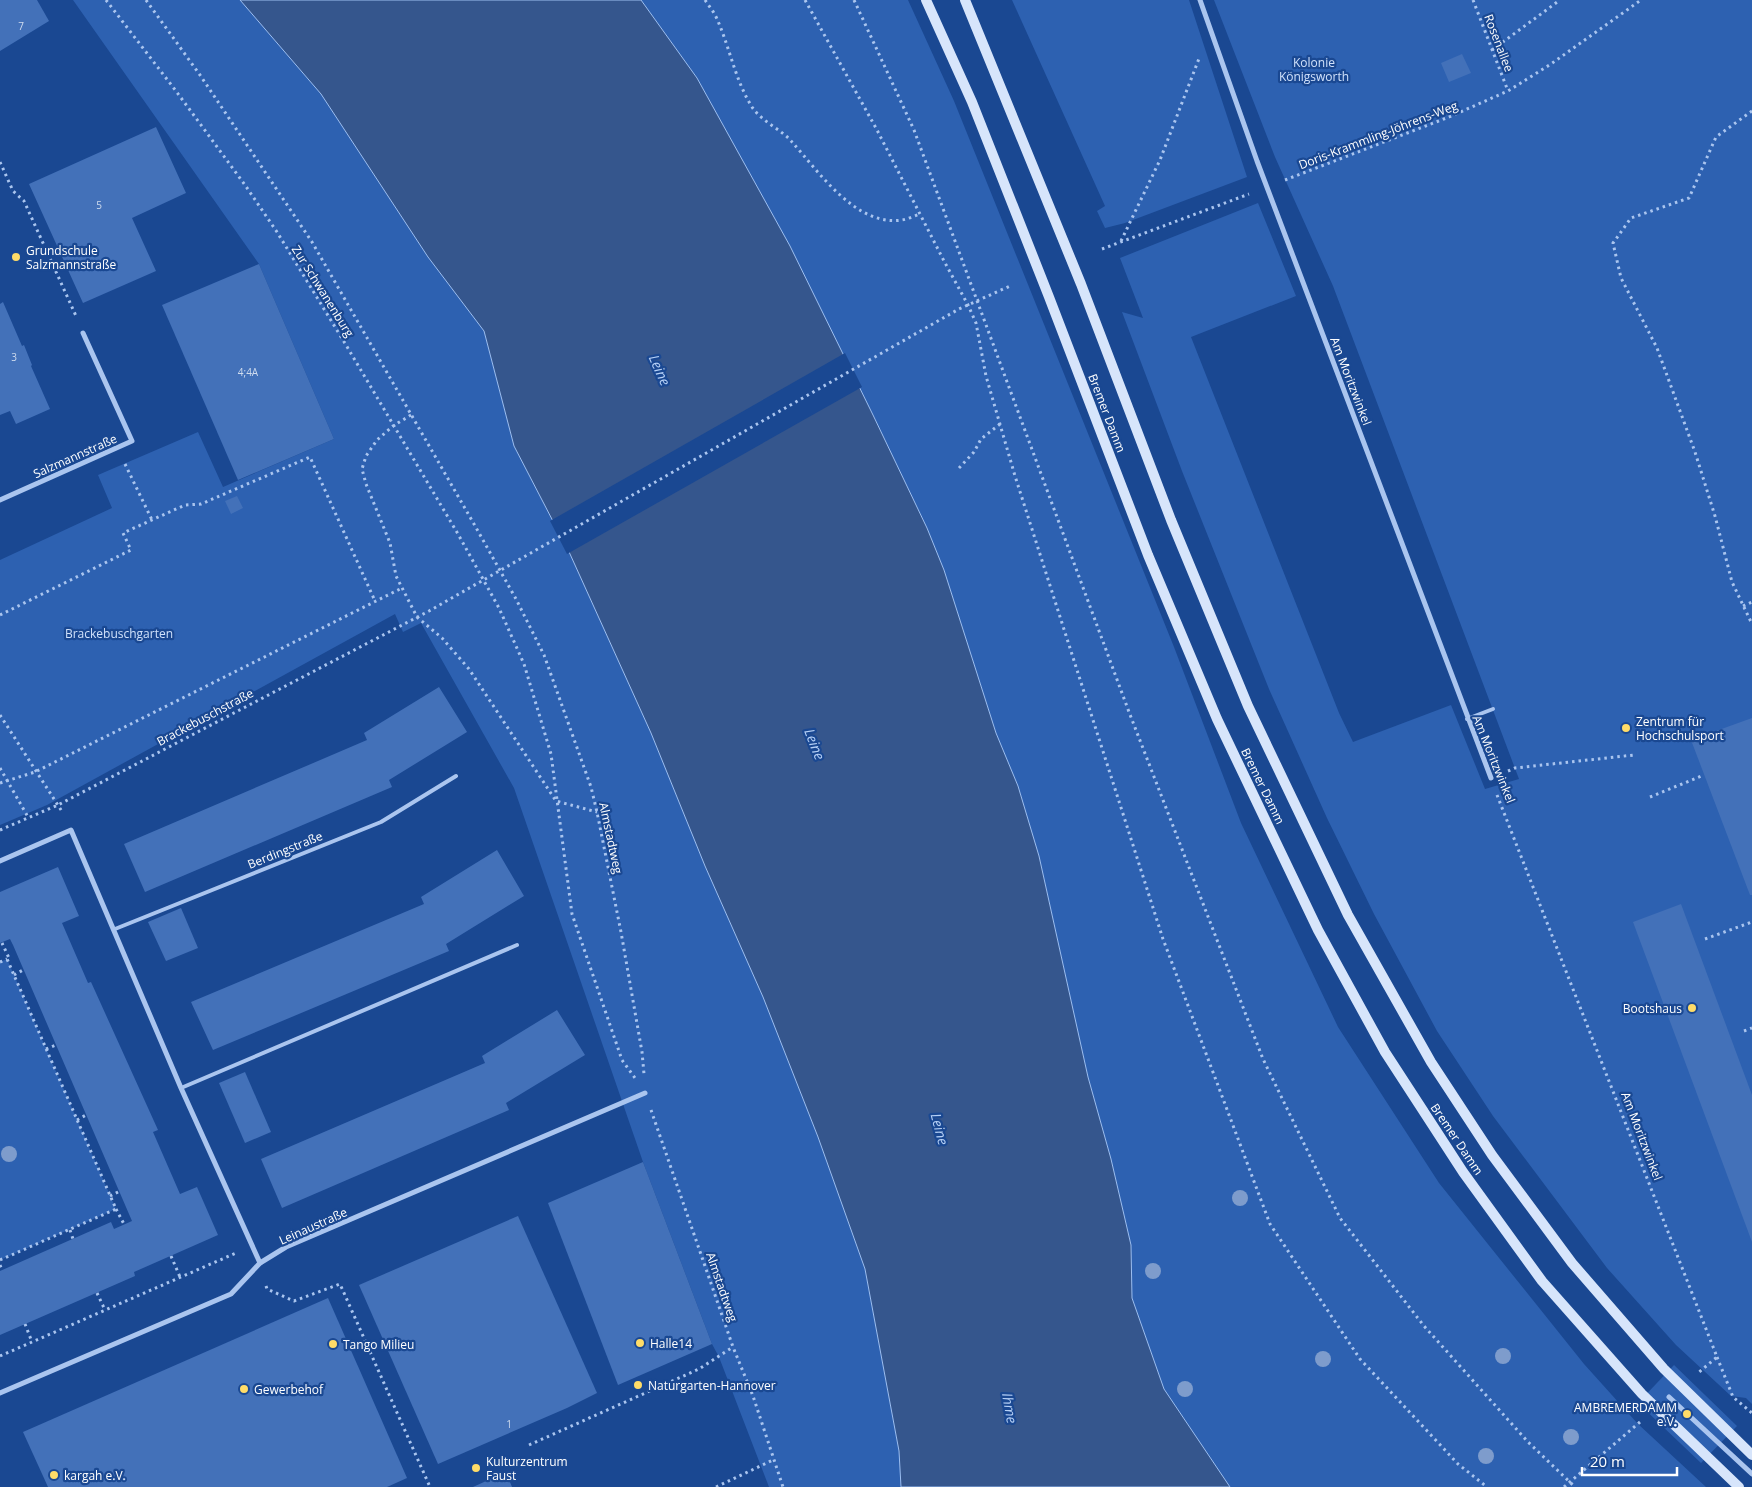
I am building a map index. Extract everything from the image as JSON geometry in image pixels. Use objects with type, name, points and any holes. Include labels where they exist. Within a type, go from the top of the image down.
[{"type":"main road","name":"Bremer Damm","points":[[926,0],[972,102],[1033,255],[1148,556],[1217,718],[1318,930],[1385,1052],[1463,1172],[1542,1281],[1642,1394],[1739,1487]]},
{"type":"main road","name":"Bremer Damm","points":[[965,0],[1081,284],[1171,520],[1248,706],[1348,915],[1431,1062],[1492,1155],[1572,1263],[1664,1369],[1752,1454]]},
{"type":"street","name":"Am Moritzwinkel","points":[[1200,0],[1267,187],[1467,719],[1491,778]]},
{"type":"street","name":"Salzmannstraße","points":[[0,500],[132,441],[83,333]]},
{"type":"street","points":[[0,861],[71,830],[115,929],[181,1088],[260,1263]]},
{"type":"street","name":"Leinaustraße","points":[[0,1393],[231,1294],[260,1263],[286,1247],[645,1092]]},
{"type":"street","points":[[1669,1397],[1752,1474]]},
{"type":"lane","points":[[1467,719],[1493,709]]},
{"type":"lane","name":"Berdingstraße","points":[[115,929],[381,822],[456,776]]},
{"type":"lane","points":[[181,1088],[517,945]]},
{"type":"path","name":"Zur Schwanenburg","points":[[106,0],[176,91],[277,232],[458,534],[499,608]]},
{"type":"path","name":"Zur Schwanenburg","points":[[146,0],[200,75],[312,242],[516,599]]},
{"type":"path","points":[[705,0],[716,17],[737,77],[753,109],[771,126],[791,140],[804,158],[838,193],[858,210],[880,219],[902,220],[920,214]]},
{"type":"path","points":[[805,0],[877,130],[968,304],[976,323],[986,376],[1015,476],[1163,939],[1270,1224],[1360,1359],[1458,1464],[1486,1487]]},
{"type":"path","points":[[854,0],[914,130],[1129,712],[1263,1059],[1340,1218],[1424,1326],[1528,1442],[1575,1487]]},
{"type":"path","name":"Rosenallee","points":[[1473,0],[1508,92]]},
{"type":"path","points":[[1492,50],[1560,0]]},
{"type":"path","name":"Doris-Krammling-Jöhrens-Weg","points":[[1102,249],[1449,117],[1508,92],[1641,0]]},
{"type":"path","points":[[1121,242],[1160,160],[1211,28]]},
{"type":"path","points":[[1752,111],[1716,137],[1689,198],[1631,218],[1613,242],[1621,278],[1657,348],[1692,443],[1715,516],[1732,582],[1752,624]]},
{"type":"path","points":[[0,162],[13,191],[24,201],[83,333]]},
{"type":"path","points":[[968,304],[1010,286]]},
{"type":"path","name":"Brackebuschstraße","points":[[0,830],[58,805],[417,617],[968,304]]},
{"type":"path","points":[[412,415],[393,426],[377,440],[366,456],[362,469],[366,484],[390,543],[396,576],[417,617],[442,638],[469,669],[556,802],[597,812]]},
{"type":"path","points":[[959,468],[974,452],[981,439],[1000,424]]},
{"type":"path","points":[[117,448],[152,520]]},
{"type":"path","points":[[0,615],[132,550],[123,533],[185,504],[201,504],[310,457],[375,601]]},
{"type":"path","points":[[0,783],[35,772],[402,588]]},
{"type":"path","name":"Almstadtweg","points":[[516,599],[544,655],[588,779],[597,812],[642,1052],[645,1092],[733,1347],[753,1396],[783,1487]]},
{"type":"path","points":[[1743,606],[1752,602]]},
{"type":"path","name":"Almstadtweg","points":[[499,608],[527,673],[550,754],[572,914],[622,1060],[645,1092]]},
{"type":"path","points":[[0,715],[58,805],[71,830]]},
{"type":"path","points":[[1515,768],[1634,755]]},
{"type":"path","points":[[0,768],[28,818]]},
{"type":"path","points":[[1650,797],[1704,775]]},
{"type":"path","name":"Am Moritzwinkel","points":[[1491,778],[1733,1397],[1752,1413]]},
{"type":"path","points":[[1705,939],[1752,922]]},
{"type":"path","points":[[2,942],[9,958],[7,959],[124,1224]]},
{"type":"path","points":[[0,962],[7,959]]},
{"type":"path","points":[[14,975],[23,970]]},
{"type":"path","points":[[1744,1031],[1752,1028]]},
{"type":"path","points":[[46,1049],[56,1044]]},
{"type":"path","points":[[77,1120],[86,1116]]},
{"type":"path","points":[[110,1196],[120,1191]]},
{"type":"path","points":[[0,1260],[116,1209]]},
{"type":"path","points":[[70,1230],[73,1239]]},
{"type":"path","points":[[0,1356],[253,1246]]},
{"type":"path","points":[[171,1256],[180,1277]]},
{"type":"path","points":[[260,1263],[267,1289],[294,1301],[340,1284],[430,1487]]},
{"type":"path","points":[[0,1265],[2,1270]]},
{"type":"path","points":[[97,1293],[105,1310]]},
{"type":"path","points":[[25,1324],[32,1342]]},
{"type":"path","points":[[529,1445],[699,1369],[733,1347]]},
{"type":"path","points":[[1696,1374],[1718,1357]]},
{"type":"path","points":[[1564,1487],[1669,1397]]},
{"type":"path","points":[[716,1487],[773,1460]]},
{"type":"green space","name":"Brackebuschgarten","points":[[73,0],[240,0],[321,94],[428,257],[484,331],[514,446],[570,554],[651,733],[705,866],[763,997],[818,1137],[865,1269],[899,1451],[901,1487],[769,1487],[643,1162],[514,788],[421,623],[403,632],[395,614],[47,805],[0,825],[0,560],[112,508],[98,475],[198,432],[223,487],[334,439],[259,264]]},
{"type":"green space","points":[[641,0],[908,0],[954,101],[1174,647],[1241,823],[1338,1027],[1439,1183],[1584,1364],[1638,1424],[1706,1487],[1230,1487],[1164,1389],[1132,1298],[1131,1245],[1111,1159],[1088,1077],[1039,856],[1018,786],[996,733],[944,570],[927,528],[833,334],[697,78]]},
{"type":"green space","points":[[1012,0],[1189,0],[1247,177],[1125,223],[1105,228],[1097,211],[1105,206]]},
{"type":"green space","name":"Kolonie Königsworth","points":[[1214,0],[1752,0],[1752,1404],[1746,1398],[1731,1396],[1676,1345],[1607,1268],[1493,1116],[1437,1031],[1374,914],[1327,818],[1269,689],[1182,471],[1122,312],[1143,318],[1120,258],[1258,203],[1296,296],[1191,337],[1339,713],[1353,742],[1451,705],[1485,789],[1519,779],[1333,286],[1275,157]]},
{"type":"green space","points":[[7,959],[116,1209],[0,1260],[0,962]]},
{"type":"green space","name":"AMBREMERDAMM e.V.","points":[[1674,1365],[1737,1426],[1701,1463],[1638,1403]]},
{"type":"water","points":[[240,0],[641,0],[697,78],[790,246],[927,528],[944,570],[996,733],[1018,786],[1039,856],[1088,1077],[1111,1159],[1131,1245],[1132,1298],[1164,1389],[1230,1487],[901,1487],[899,1451],[865,1269],[818,1137],[763,997],[705,866],[651,733],[570,554],[514,446],[484,331],[428,257],[321,94]]},
{"type":"pier","points":[[845,353],[862,387],[567,554],[550,521]]},
{"type":"building","points":[[0,0],[37,0],[49,21],[0,51]]},
{"type":"building","points":[[1462,54],[1471,73],[1449,82],[1441,63]]},
{"type":"building","points":[[156,127],[186,193],[132,218],[156,271],[83,303],[29,184]]},
{"type":"building","points":[[259,264],[334,439],[238,480],[162,305]]},
{"type":"building","points":[[3,302],[22,346],[24,345],[50,409],[16,424],[10,411],[0,415],[0,304]]},
{"type":"building","points":[[237,496],[243,508],[231,514],[225,501]]},
{"type":"building","points":[[439,687],[467,732],[389,780],[392,787],[145,892],[124,844],[367,740],[364,733]]},
{"type":"building","points":[[1752,718],[1752,895],[1750,895],[1691,740]]},
{"type":"building","points":[[497,850],[524,896],[446,944],[449,951],[213,1050],[191,1002],[424,904],[421,897]]},
{"type":"building","points":[[58,867],[79,916],[62,923],[88,983],[91,982],[158,1130],[153,1132],[180,1194],[197,1187],[218,1235],[134,1272],[135,1276],[0,1335],[0,1271],[111,1222],[114,1229],[132,1221],[13,945],[10,939],[0,943],[0,892]]},
{"type":"building","name":"Bootshaus","points":[[1681,904],[1752,1095],[1752,1242],[1633,922]]},
{"type":"building","points":[[181,908],[198,948],[166,961],[148,922]]},
{"type":"building","points":[[557,1010],[585,1055],[506,1103],[509,1110],[282,1208],[261,1159],[485,1063],[482,1056]]},
{"type":"building","points":[[245,1072],[271,1132],[245,1143],[219,1083]]},
{"type":"building","points":[[643,1162],[712,1344],[618,1385],[548,1203]]},
{"type":"building","points":[[518,1216],[597,1393],[438,1464],[359,1285]]},
{"type":"building","name":"Gewerbehof","points":[[328,1298],[407,1478],[387,1487],[48,1487],[23,1432]]},
{"type":"building","points":[[506,1472],[512,1487],[473,1487]]},
{"type":"place","name":"Grundschule Salzmannstraße","points":[[16,257]]},
{"type":"place","name":"Zentrum für Hochschulsport","points":[[1626,728]]},
{"type":"place","name":"Bootshaus","points":[[1692,1008]]},
{"type":"place","name":"Halle14","points":[[640,1343]]},
{"type":"place","name":"Tango Milieu","points":[[333,1344]]},
{"type":"place","name":"Naturgarten-Hannover","points":[[638,1385]]},
{"type":"place","name":"Gewerbehof","points":[[244,1389]]},
{"type":"place","name":"AMBREMERDAMM e.V.","points":[[1687,1414]]},
{"type":"place","name":"Kulturzentrum Faust","points":[[476,1468]]},
{"type":"place","name":"kargah e.V.","points":[[54,1475]]},
{"type":"water label","name":"Leine","points":[[660,370]]},
{"type":"water label","name":"Leine","points":[[815,744]]},
{"type":"water label","name":"Leine","points":[[940,1129]]},
{"type":"water label","name":"Ihme","points":[[1010,1408]]}]
